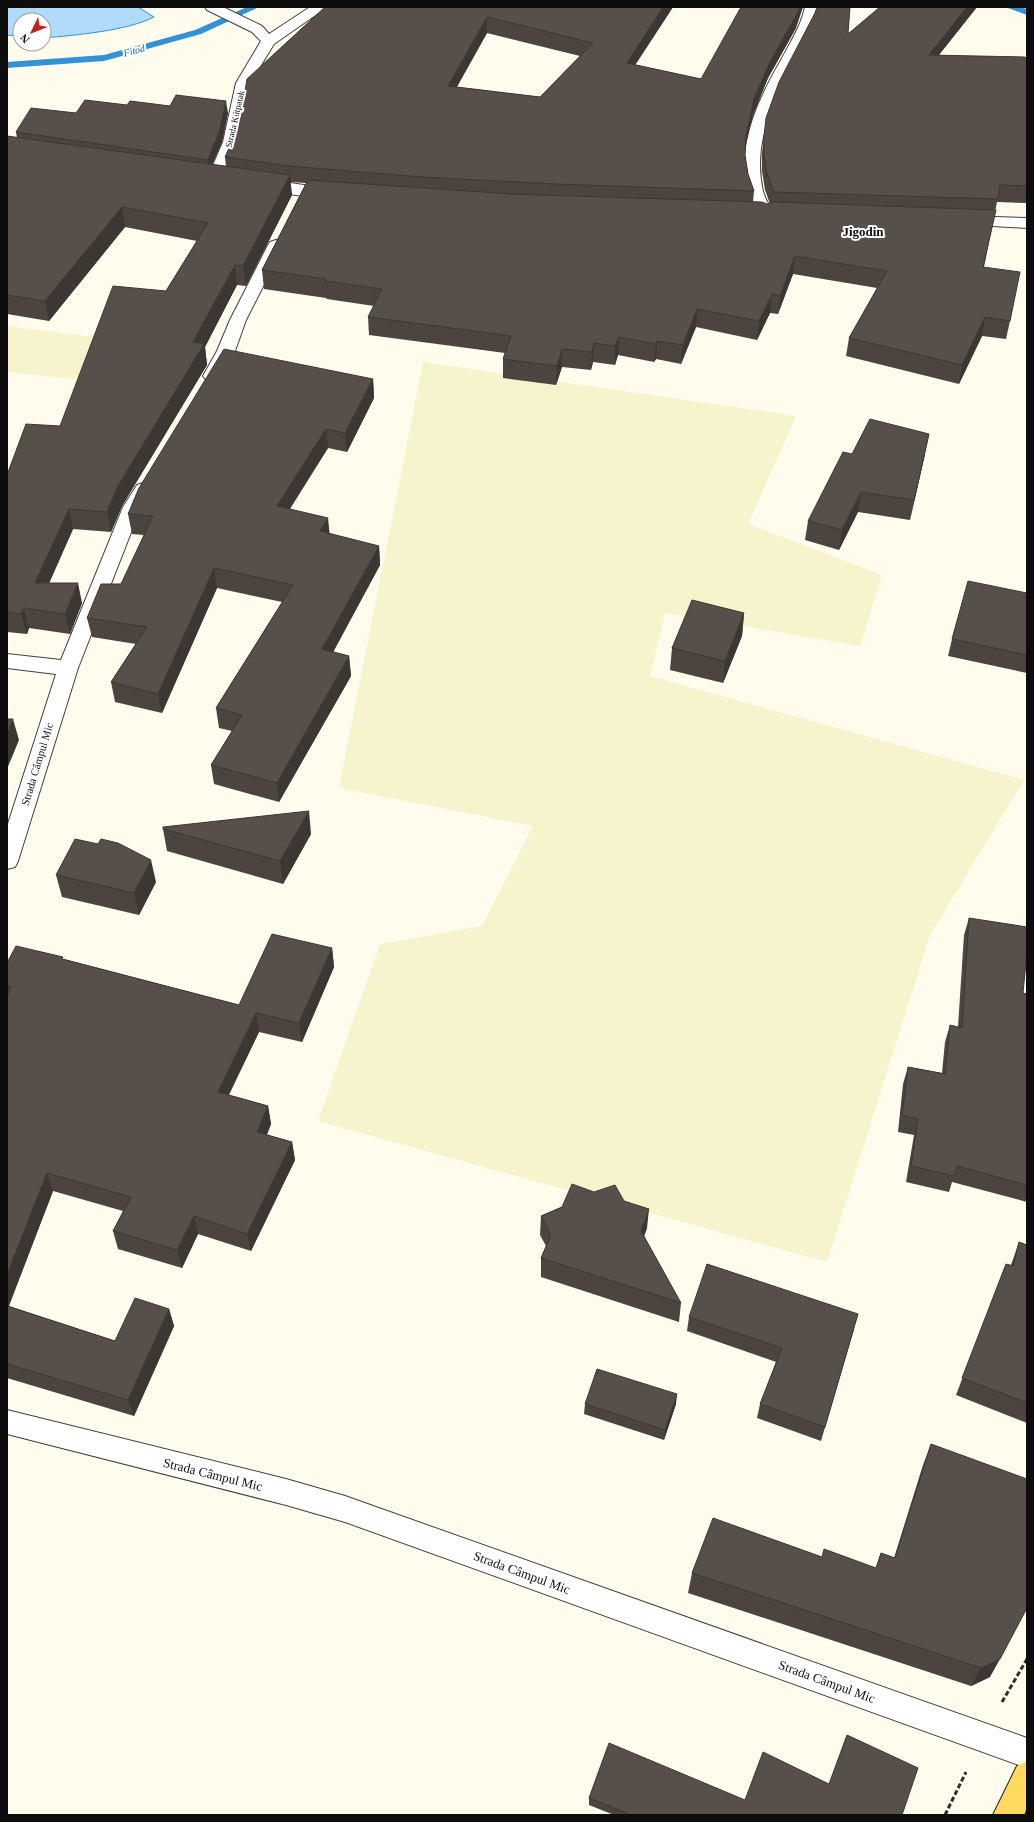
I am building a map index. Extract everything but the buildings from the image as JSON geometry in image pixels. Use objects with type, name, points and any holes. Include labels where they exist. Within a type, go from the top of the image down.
[{"type":"main road","points":[[1008,1815],[1027,1776]]},
{"type":"street","points":[[212,7],[257,29],[268,41]]},
{"type":"street","name":"Strada Kútpatak","points":[[320,7],[268,41],[243,83],[223,178],[301,198],[350,194]]},
{"type":"street","points":[[766,216],[755,190],[752,162],[758,122],[784,68],[810,21],[812,7]]},
{"type":"street","points":[[750,215],[782,216]]},
{"type":"street","points":[[948,221],[1027,223]]},
{"type":"street","points":[[204,391],[226,351],[238,320],[283,232]]},
{"type":"street","name":"Strada Câmpul Mic","points":[[7,861],[68,668],[132,507],[152,475]]},
{"type":"street","points":[[7,661],[68,668]]},
{"type":"street","name":"Strada Câmpul Mic","points":[[7,1422],[279,1490],[345,1509],[1027,1753]]},
{"type":"shaded area","points":[[7,325],[207,351],[183,390],[7,372]]},
{"type":"shaded area","points":[[423,362],[796,416],[748,524],[882,575],[860,646],[665,613],[650,676],[1024,780],[930,935],[827,1262],[318,1121],[380,944],[482,926],[533,826],[339,788]]},
{"type":"water","points":[[7,7],[138,7],[154,17],[130,26],[115,29],[52,37],[52,12],[12,12],[12,35],[7,35]]},
{"type":"waterway","name":"Fitod","points":[[7,65],[104,58],[198,32],[255,7]]},
{"type":"waterway","name":"Fitod","points":[[1009,7],[1027,12]]},
{"type":"district","name":"Jigodin","points":[[863,231]]}]
